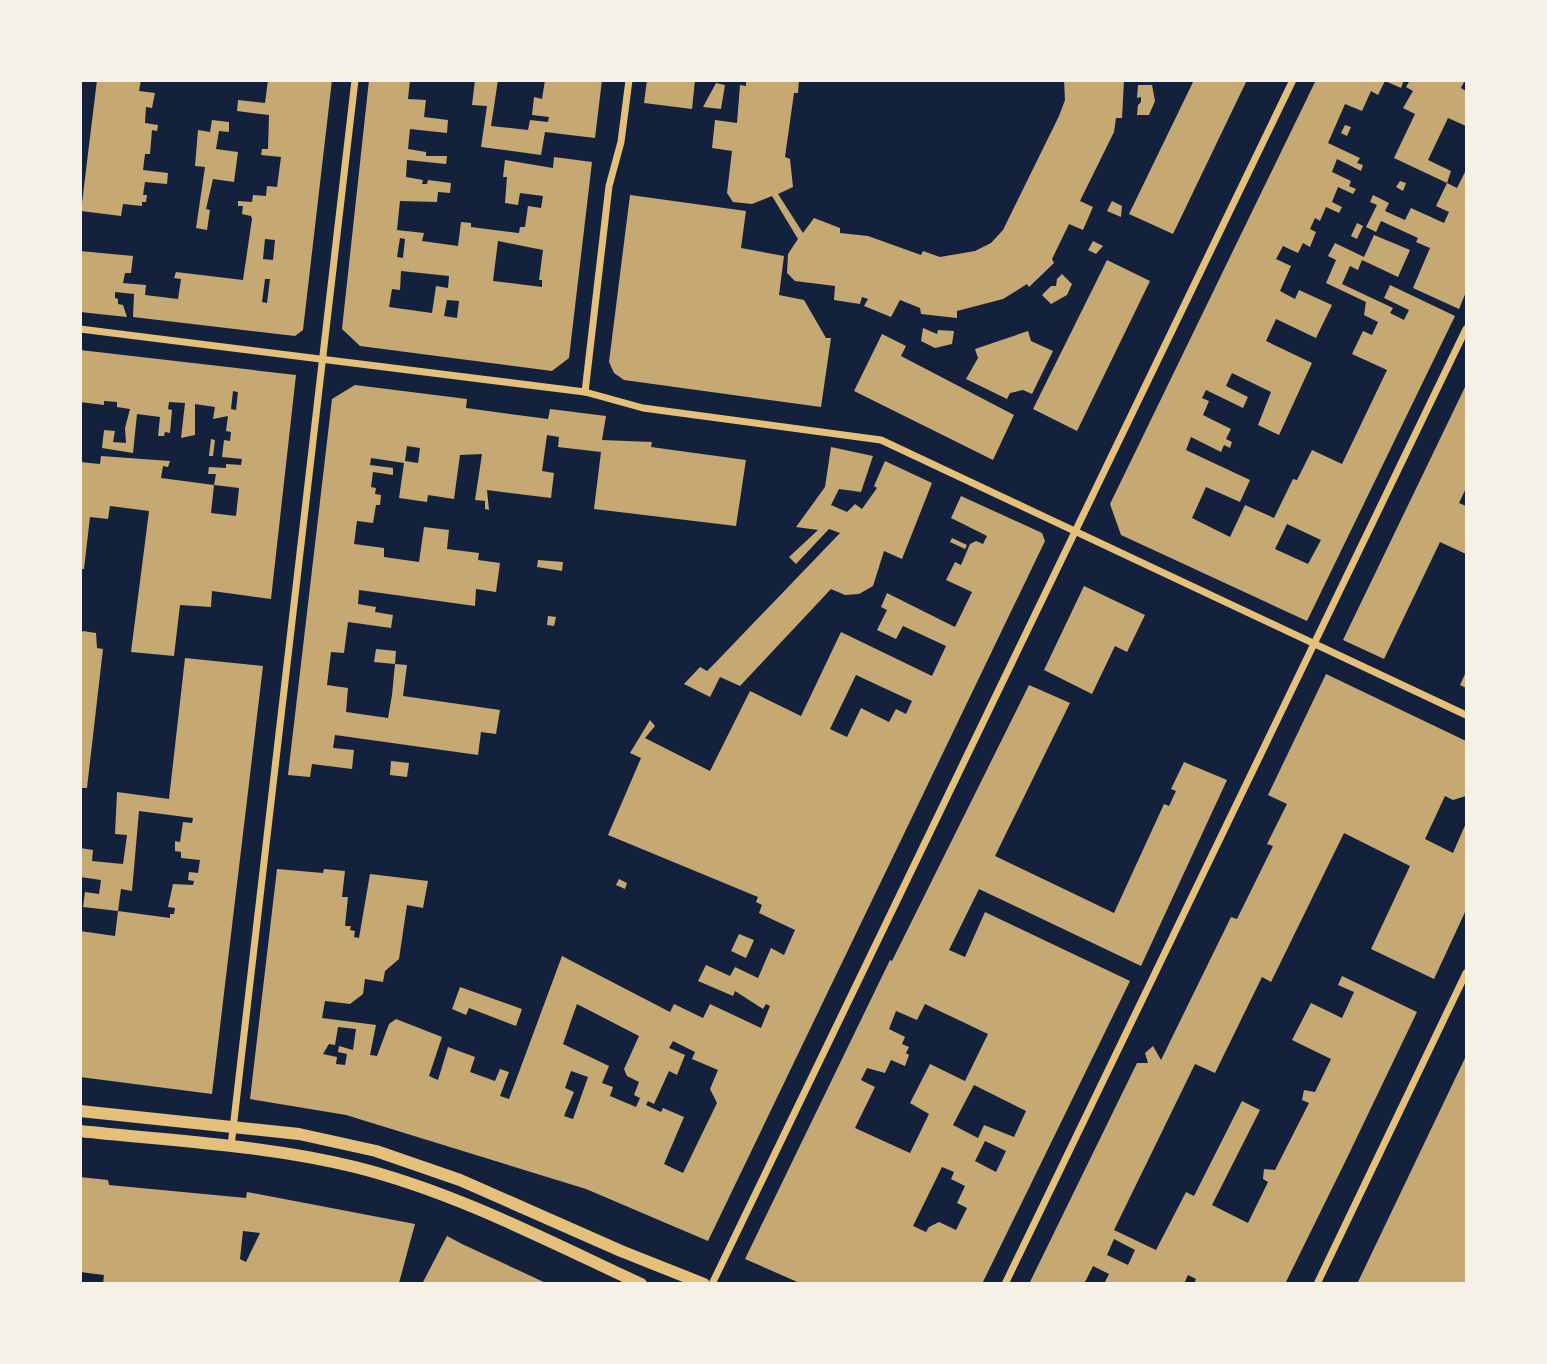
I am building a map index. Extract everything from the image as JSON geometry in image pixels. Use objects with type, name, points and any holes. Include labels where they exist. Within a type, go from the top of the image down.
[{"type":"street","points":[[231,1147],[355,80]]},
{"type":"street","points":[[585,392],[609,186],[621,142],[629,80]]},
{"type":"street","points":[[712,1283],[1293,80]]},
{"type":"street","points":[[80,329],[585,392],[643,408],[881,440],[1466,715]]},
{"type":"street","points":[[1005,1283],[1466,329]]},
{"type":"street","points":[[1317,1283],[1466,973]]},
{"type":"street","points":[[80,1111],[326,1138],[405,1160],[704,1283]]},
{"type":"street","points":[[80,1131],[308,1157],[400,1180],[479,1210],[641,1283]]},
{"type":"building","points":[[97,80],[141,80],[139,91],[155,93],[152,108],[146,107],[145,123],[158,125],[157,131],[152,130],[150,154],[145,154],[143,170],[168,173],[167,184],[145,182],[143,195],[147,195],[146,202],[142,202],[142,206],[123,204],[121,216],[81,211]]},
{"type":"building","points":[[268,80],[332,80],[303,330],[295,336],[133,317],[134,294],[115,292],[115,298],[118,299],[118,304],[123,305],[127,317],[80,312],[80,251],[133,256],[131,273],[125,273],[123,283],[146,285],[145,295],[178,299],[181,279],[174,278],[176,272],[243,280],[252,219],[251,216],[242,214],[243,206],[238,206],[238,201],[252,202],[253,195],[266,196],[267,186],[277,187],[281,157],[261,155],[262,149],[268,149],[269,115],[237,111],[238,100],[265,103]],"holes":[[[265,239],[275,240],[273,260],[263,259]],[[265,279],[270,279],[267,303],[262,302]]]},
{"type":"building","points":[[369,80],[410,80],[408,99],[426,100],[424,117],[448,120],[447,133],[410,129],[408,149],[426,152],[426,156],[447,156],[446,164],[407,160],[406,177],[423,180],[422,184],[427,184],[428,180],[451,183],[450,193],[438,192],[437,202],[400,201],[397,230],[424,233],[422,241],[458,246],[461,222],[471,223],[471,227],[519,233],[520,227],[525,227],[528,206],[541,208],[543,196],[520,193],[518,205],[505,203],[505,160],[553,168],[554,157],[592,162],[569,358],[552,371],[360,346],[342,329]],"holes":[[[400,238],[405,239],[403,258],[397,257]],[[498,241],[543,250],[539,280],[542,280],[542,287],[493,281]],[[401,271],[449,276],[448,288],[436,286],[432,313],[389,307],[392,289],[400,290]],[[447,300],[459,301],[457,318],[444,316]]]},
{"type":"building","points":[[475,80],[498,80],[491,126],[528,130],[530,120],[548,122],[549,117],[532,115],[534,97],[542,99],[545,80],[602,80],[595,138],[545,132],[541,155],[481,147],[487,106],[472,105]]},
{"type":"building","points":[[647,80],[695,80],[692,109],[644,103]]},
{"type":"building","points":[[746,80],[799,80],[798,93],[794,93],[785,157],[790,159],[793,187],[778,194],[803,233],[814,218],[840,228],[840,233],[868,236],[921,255],[923,251],[940,257],[975,251],[991,243],[1003,230],[1059,116],[1065,100],[1064,80],[1124,81],[1122,118],[1116,118],[1114,132],[1080,201],[1093,207],[1083,230],[1069,224],[1052,259],[1054,263],[1029,287],[1027,284],[1003,299],[957,311],[957,318],[921,314],[920,308],[900,300],[891,317],[864,306],[868,299],[862,297],[860,304],[834,300],[835,286],[795,281],[787,273],[788,254],[798,239],[772,196],[752,204],[733,202],[727,193],[732,151],[712,148],[715,120],[737,123],[740,85],[746,86]]},
{"type":"building","points":[[1194,80],[1247,80],[1173,234],[1129,214]]},
{"type":"building","points":[[1316,80],[1404,80],[1401,88],[1385,81],[1378,95],[1371,91],[1362,111],[1345,104],[1328,143],[1360,158],[1357,163],[1363,165],[1361,171],[1337,159],[1332,172],[1351,181],[1349,186],[1356,189],[1353,194],[1338,187],[1332,202],[1342,207],[1339,213],[1326,207],[1320,221],[1315,218],[1310,229],[1316,232],[1310,247],[1303,243],[1298,253],[1283,246],[1276,259],[1291,266],[1280,291],[1295,299],[1299,290],[1332,305],[1316,338],[1276,319],[1266,341],[1312,363],[1279,435],[1258,425],[1271,392],[1232,373],[1226,386],[1248,397],[1243,408],[1206,390],[1202,398],[1209,401],[1203,415],[1231,429],[1226,439],[1232,442],[1230,448],[1224,445],[1221,452],[1191,437],[1186,450],[1250,480],[1240,502],[1206,487],[1192,518],[1230,537],[1245,505],[1274,518],[1293,479],[1297,480],[1312,450],[1342,464],[1387,370],[1352,354],[1363,331],[1372,335],[1378,322],[1364,315],[1366,302],[1326,283],[1336,260],[1328,256],[1335,243],[1364,257],[1374,235],[1410,250],[1398,277],[1362,260],[1358,270],[1350,266],[1342,284],[1393,308],[1390,313],[1404,320],[1409,310],[1384,298],[1390,285],[1455,316],[1307,621],[1121,535],[1110,504]],"holes":[[[1287,524],[1321,540],[1308,564],[1275,549]]]},
{"type":"building","points":[[1410,80],[1465,80],[1461,88],[1466,91],[1466,126],[1448,118],[1428,160],[1451,171],[1447,183],[1394,158],[1415,114],[1403,108],[1413,91],[1406,87]]},
{"type":"building","points":[[716,83],[725,85],[721,109],[703,107]]},
{"type":"building","points":[[1138,85],[1152,85],[1155,101],[1149,115],[1137,115],[1141,102],[1141,97],[1137,98]]},
{"type":"building","points":[[212,120],[229,122],[229,132],[219,131],[216,149],[238,152],[234,182],[213,179],[206,209],[210,210],[207,230],[196,228],[205,167],[195,166],[198,130],[210,132]]},
{"type":"building","points":[[1345,125],[1351,127],[1347,136],[1341,133]]},
{"type":"building","points":[[1466,170],[1466,292],[1459,309],[1413,288],[1430,248],[1416,242],[1418,238],[1381,221],[1376,232],[1366,227],[1377,205],[1370,202],[1373,195],[1389,203],[1385,211],[1405,220],[1411,208],[1444,223],[1449,212],[1436,206],[1447,183],[1457,188]]},
{"type":"building","points":[[1400,181],[1406,183],[1403,191],[1396,187]]},
{"type":"building","points":[[630,195],[746,211],[741,248],[784,256],[779,295],[804,300],[826,338],[831,338],[821,407],[624,380],[614,373],[609,362]]},
{"type":"building","points":[[1112,201],[1122,206],[1121,217],[1107,211]]},
{"type":"building","points":[[1357,223],[1363,226],[1357,239],[1351,236]]},
{"type":"building","points":[[1093,241],[1103,246],[1096,254],[1088,250]]},
{"type":"building","points":[[1107,260],[1150,281],[1077,431],[1033,409]]},
{"type":"building","points":[[1062,274],[1072,284],[1067,295],[1051,304],[1042,295],[1051,286],[1056,286],[1057,279]]},
{"type":"building","points":[[923,328],[937,334],[938,330],[954,331],[952,344],[935,348],[921,341]]},
{"type":"building","points":[[1028,331],[1031,341],[1053,351],[1032,394],[1023,390],[1010,393],[1007,399],[966,379],[978,358],[975,349]]},
{"type":"building","points":[[882,334],[906,346],[901,356],[1014,415],[993,460],[854,391]]},
{"type":"building","points":[[80,350],[296,375],[271,599],[212,591],[211,607],[180,605],[174,656],[131,652],[149,511],[110,506],[108,519],[90,517],[84,569],[80,569],[80,462],[100,464],[101,456],[170,461],[168,467],[163,466],[161,478],[214,485],[216,474],[208,474],[209,467],[241,465],[242,459],[222,457],[224,440],[230,441],[231,432],[226,431],[228,416],[213,419],[215,407],[195,404],[195,435],[181,438],[185,403],[169,402],[168,409],[172,410],[170,433],[165,432],[164,436],[158,436],[160,417],[137,414],[133,453],[102,448],[104,430],[115,431],[113,442],[126,443],[125,428],[130,409],[117,407],[117,402],[104,401],[104,405],[80,402]],"holes":[[[233,391],[238,392],[236,410],[231,409]],[[214,485],[239,488],[236,516],[211,513]]]},
{"type":"building","points":[[355,385],[467,399],[466,408],[548,419],[550,409],[606,416],[602,440],[652,442],[651,447],[746,460],[736,526],[594,509],[601,452],[558,447],[559,437],[547,435],[542,471],[554,473],[551,498],[487,490],[489,510],[485,509],[485,501],[475,500],[482,454],[460,455],[454,499],[428,495],[427,502],[399,498],[404,463],[371,458],[370,465],[393,468],[393,475],[373,472],[371,487],[376,488],[375,494],[381,495],[380,505],[376,505],[373,523],[357,521],[354,544],[384,548],[384,557],[419,562],[424,527],[449,530],[447,549],[479,553],[478,560],[500,563],[496,592],[476,589],[475,606],[359,590],[358,604],[376,607],[375,612],[393,615],[391,628],[348,622],[344,653],[331,652],[327,685],[348,688],[346,712],[388,718],[395,664],[407,665],[403,696],[500,710],[496,734],[481,732],[478,755],[335,735],[333,748],[354,750],[352,769],[312,764],[310,777],[288,775],[332,399]],"holes":[[[407,446],[420,448],[418,463],[405,461]]]},
{"type":"building","points":[[1466,385],[1466,488],[1459,503],[1466,506],[1466,554],[1440,542],[1384,659],[1343,640]]},
{"type":"building","points":[[211,439],[215,440],[213,456],[209,456]]},
{"type":"building","points":[[831,447],[873,456],[861,492],[839,489],[831,505],[847,512],[855,504],[862,509],[877,488],[874,486],[885,461],[932,483],[902,559],[884,551],[873,586],[859,594],[845,595],[831,589],[740,686],[720,677],[710,697],[684,684],[700,667],[707,671],[840,533],[829,529],[796,564],[789,557],[818,530],[796,527],[825,487]]},
{"type":"building","points":[[961,496],[1042,533],[1045,541],[708,1241],[586,1189],[346,1115],[250,1099],[277,869],[323,873],[324,869],[345,871],[342,897],[348,897],[345,926],[351,926],[350,930],[355,931],[354,937],[359,938],[370,874],[428,881],[423,908],[407,905],[399,959],[385,971],[383,982],[365,979],[363,994],[350,1004],[325,1001],[322,1018],[376,1025],[370,1055],[377,1056],[389,1024],[396,1019],[442,1037],[429,1076],[438,1080],[448,1047],[475,1057],[470,1072],[495,1081],[500,1069],[509,1072],[500,1096],[509,1099],[562,956],[670,1012],[674,1004],[703,1018],[710,1004],[761,1028],[770,1006],[766,1004],[763,1009],[735,991],[733,996],[698,981],[706,965],[730,976],[735,967],[758,978],[771,948],[784,955],[795,930],[759,913],[762,905],[756,902],[758,897],[608,835],[641,758],[630,753],[650,720],[655,726],[645,738],[710,771],[750,691],[801,716],[841,632],[932,676],[946,646],[903,626],[896,639],[877,630],[887,610],[881,607],[887,593],[955,627],[972,592],[946,580],[955,562],[961,565],[970,544],[976,541],[983,544],[987,536],[951,518]],"holes":[[[856,675],[912,701],[906,714],[896,709],[889,722],[861,708],[847,737],[830,729]],[[577,1004],[639,1036],[624,1069],[627,1076],[639,1082],[634,1095],[640,1098],[636,1107],[610,1096],[613,1087],[602,1083],[609,1066],[563,1044]],[[338,1027],[356,1029],[353,1050],[339,1046],[338,1052],[347,1054],[345,1065],[336,1064],[337,1057],[323,1054],[329,1044],[335,1045]],[[673,1041],[695,1052],[692,1059],[718,1070],[710,1089],[717,1103],[683,1173],[664,1164],[684,1117],[663,1108],[661,1112],[646,1105],[648,1101],[654,1104],[669,1071],[677,1075],[685,1055],[669,1048]],[[571,1071],[588,1077],[573,1119],[564,1116],[574,1092],[565,1088]]]},
{"type":"building","points":[[952,538],[967,545],[965,549],[950,542]]},
{"type":"building","points":[[538,560],[563,562],[562,571],[537,567]]},
{"type":"building","points":[[1084,586],[1145,615],[1127,652],[1115,646],[1092,694],[1044,670]]},
{"type":"building","points":[[548,616],[556,617],[554,626],[547,625]]},
{"type":"building","points":[[83,631],[96,633],[97,648],[103,649],[87,788],[80,788],[80,634]]},
{"type":"building","points":[[376,649],[396,651],[395,664],[374,662]]},
{"type":"building","points":[[185,658],[263,666],[212,1094],[80,1077],[80,931],[115,936],[118,911],[83,907],[85,892],[99,894],[101,880],[80,877],[80,848],[93,850],[92,861],[123,864],[127,835],[115,834],[117,792],[169,799]],"holes":[[[139,811],[193,818],[192,823],[183,822],[180,842],[175,841],[175,851],[181,852],[181,858],[200,860],[198,873],[189,872],[188,880],[194,881],[193,885],[173,884],[168,907],[175,908],[174,914],[170,914],[170,918],[118,911],[121,889],[132,891]]]},
{"type":"building","points":[[1466,672],[1466,688],[1460,685]]},
{"type":"building","points":[[1326,674],[1466,741],[1466,796],[1453,800],[1445,796],[1425,839],[1453,853],[1466,823],[1466,910],[1434,979],[1371,949],[1410,866],[1344,833],[1271,982],[1262,977],[1215,1073],[1195,1064],[1114,1230],[1156,1250],[1186,1192],[1194,1196],[1242,1101],[1260,1110],[1212,1205],[1248,1223],[1268,1182],[1263,1179],[1264,1169],[1275,1170],[1309,1103],[1302,1100],[1304,1090],[1315,1092],[1331,1059],[1292,1040],[1311,1003],[1342,1018],[1354,992],[1338,985],[1342,976],[1417,1012],[1347,1158],[1285,1284],[1194,1284],[1196,1279],[1188,1275],[1184,1284],[1104,1284],[1109,1274],[1093,1266],[1084,1284],[1029,1284],[1137,1063],[1148,1063],[1145,1053],[1153,1046],[1161,1060],[1231,917],[1237,919],[1273,846],[1267,844],[1287,804],[1268,795]],"holes":[[[1114,1239],[1135,1250],[1128,1265],[1107,1255]]]},
{"type":"building","points":[[1029,685],[1070,703],[995,856],[1114,913],[1164,804],[1169,806],[1176,791],[1171,789],[1184,762],[1227,780],[1141,966],[979,889],[949,950],[965,957],[985,912],[1130,981],[982,1284],[802,1284],[745,1259],[890,960],[892,961]],"holes":[[[925,1004],[988,1034],[965,1081],[930,1064],[910,1103],[929,1114],[910,1153],[855,1128],[875,1087],[861,1080],[867,1068],[885,1073],[891,1060],[905,1066],[909,1055],[906,1053],[909,1047],[902,1044],[905,1037],[889,1029],[896,1011],[917,1020]],[[974,1085],[1026,1111],[1014,1137],[984,1125],[978,1138],[953,1125]],[[985,1141],[1006,1151],[996,1172],[975,1161]],[[942,1167],[954,1172],[951,1179],[965,1186],[957,1203],[967,1208],[956,1230],[939,1222],[929,1227],[926,1232],[913,1226]]]},
{"type":"building","points":[[391,761],[409,763],[407,777],[390,775]]},
{"type":"building","points":[[619,879],[627,883],[625,889],[616,885]]},
{"type":"building","points":[[739,934],[754,940],[746,958],[731,951]]},
{"type":"building","points":[[460,987],[522,1009],[516,1026],[469,1008],[466,1015],[452,1009]]},
{"type":"building","points":[[1466,1056],[1466,1284],[1357,1284]]},
{"type":"building","points":[[80,1177],[108,1180],[109,1185],[246,1198],[247,1192],[415,1224],[399,1283],[395,1284],[103,1284],[104,1275],[80,1272]],"holes":[[[243,1231],[260,1233],[246,1262],[240,1259]]]},
{"type":"building","points":[[447,1236],[462,1244],[548,1284],[422,1284]]}]
